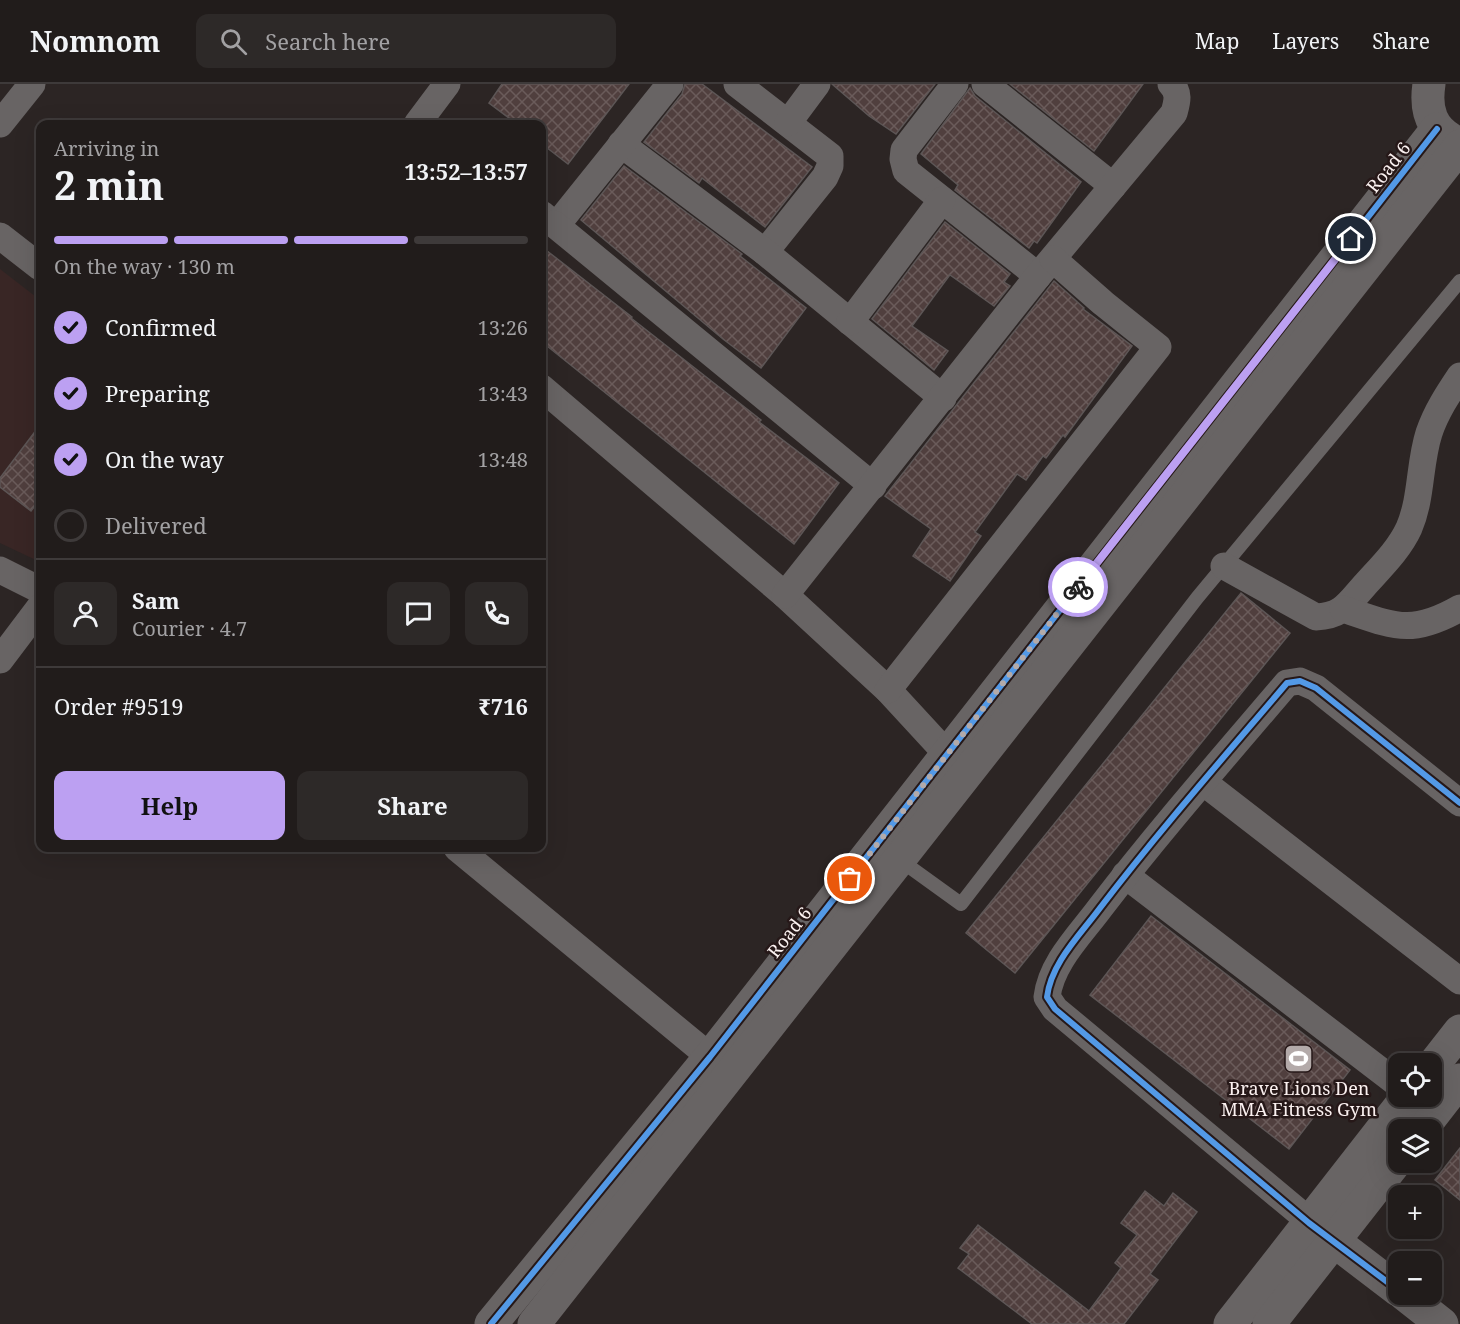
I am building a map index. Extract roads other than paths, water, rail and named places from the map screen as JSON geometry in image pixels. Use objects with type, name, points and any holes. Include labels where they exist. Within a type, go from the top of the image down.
[{"type":"street","points":[[0,124],[32,84]]},
{"type":"street","points":[[421,120],[447,84]]},
{"type":"street","points":[[548,219],[564,216],[670,84]]},
{"type":"street","points":[[737,84],[830,156],[830,166],[825,177],[765,252]]},
{"type":"street","points":[[788,123],[817,84]]},
{"type":"street","points":[[888,690],[1158,347],[1103,303],[942,200],[906,171],[903,159],[904,150],[955,84]]},
{"type":"street","points":[[985,84],[1113,186]]},
{"type":"street","points":[[785,595],[1045,268],[1174,113],[1178,98],[1171,84]]},
{"type":"street","points":[[1429,84],[1426,99],[1430,115],[1452,140]]},
{"type":"street","name":"Road 6","points":[[534,1324],[947,754],[1452,140]]},
{"type":"street","name":"Road 6","points":[[502,1320],[900,860],[1452,140]]},
{"type":"street","points":[[621,144],[765,252],[943,398]]},
{"type":"street","points":[[850,322],[942,200]]},
{"type":"street","points":[[548,219],[873,486]]},
{"type":"street","points":[[0,236],[36,264]]},
{"type":"street","points":[[1224,566],[1316,617],[1330,616],[1343,609],[1392,555],[1408,529],[1415,507],[1429,433],[1440,406],[1460,376]]},
{"type":"street","points":[[546,391],[785,595],[888,690],[947,754]]},
{"type":"street","points":[[0,570],[36,588]]},
{"type":"street","points":[[1343,609],[1384,623],[1415,627],[1438,621],[1460,608]]},
{"type":"street","points":[[0,660],[36,612]]},
{"type":"street","points":[[1388,1282],[1322,1232],[1055,1009],[1047,997],[1049,981],[1063,957],[1125,875],[1287,683],[1300,681],[1316,688],[1460,803]]},
{"type":"street","points":[[1203,782],[1460,981]]},
{"type":"street","points":[[462,852],[721,1065]]},
{"type":"street","points":[[1125,875],[1388,1076]]},
{"type":"street","points":[[1442,1054],[1460,1030]]},
{"type":"street","points":[[1269,1324],[1322,1232],[1420,1109],[1460,1080]]},
{"type":"street","points":[[1230,1324],[1388,1169]]},
{"type":"street","points":[[1418,1305],[1442,1324]]},
{"type":"lane","points":[[900,860],[960,904],[1224,566],[1460,282]]},
{"type":"place","name":"Brave Lions Den MMA Fitness Gym","points":[[1299,1059]]}]
